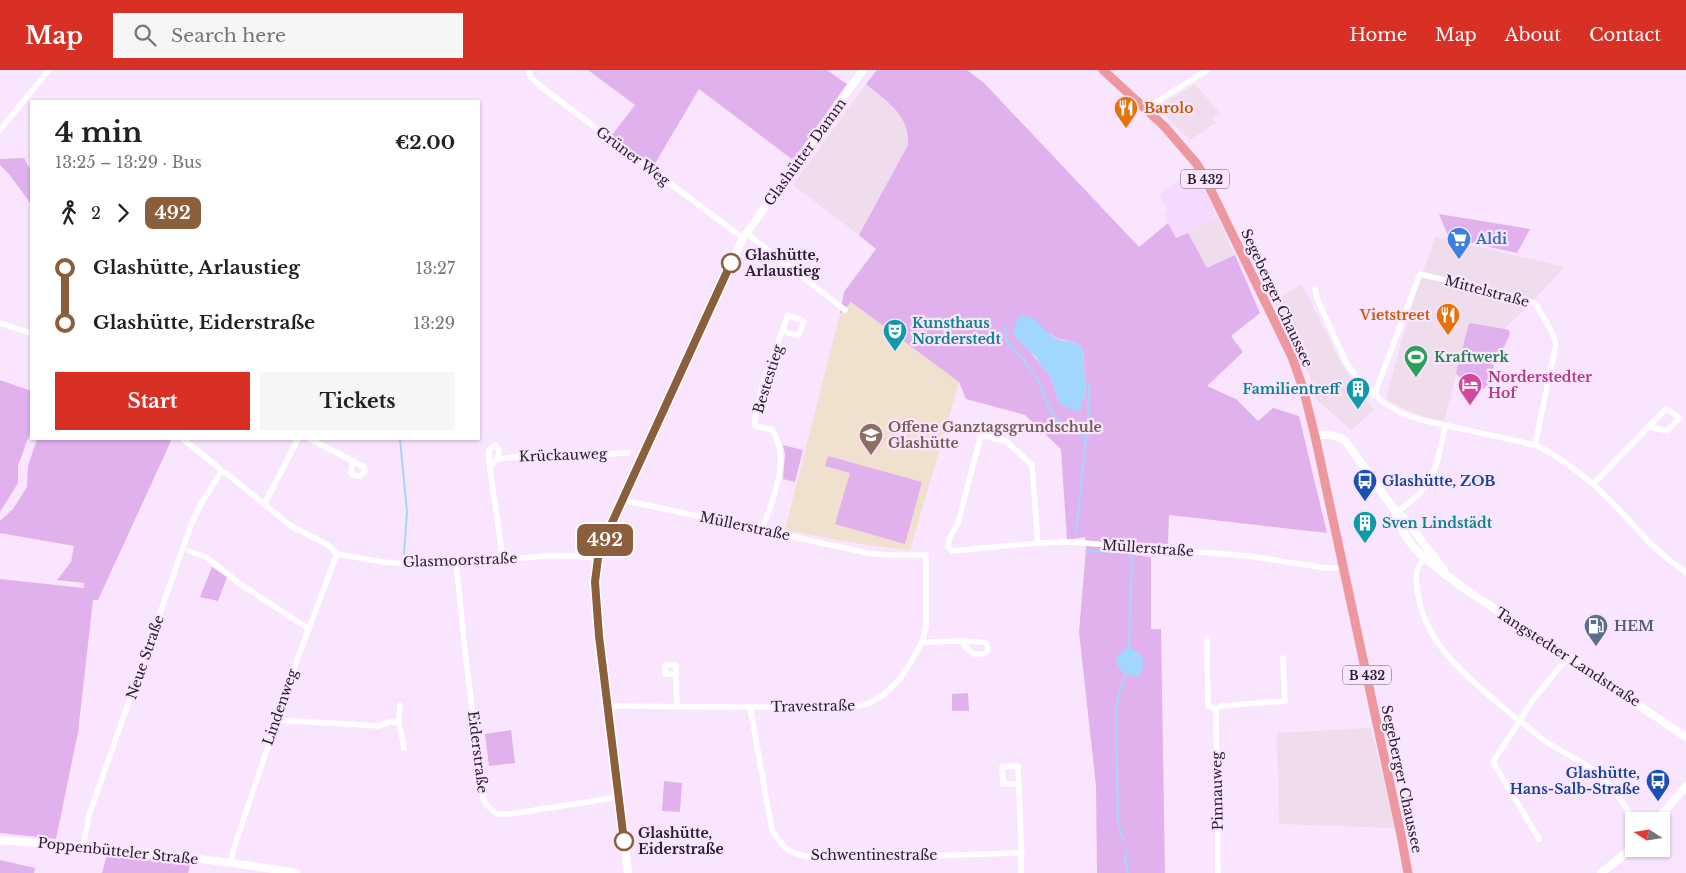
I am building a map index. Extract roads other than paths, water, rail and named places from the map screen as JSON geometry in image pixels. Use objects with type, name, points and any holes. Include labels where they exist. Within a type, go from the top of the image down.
[{"type":"main road","name":"Segeberger Chaussee","points":[[1103,70],[1177,140],[1203,174],[1292,357],[1303,388],[1315,436],[1408,873]]},
{"type":"street","points":[[0,130],[49,70]]},
{"type":"street","name":"Grüner Weg","points":[[528,70],[531,77],[540,86],[745,236]]},
{"type":"street","name":"Glashütter Damm","points":[[628,873],[599,636],[595,582],[598,558],[745,236],[864,70]]},
{"type":"street","points":[[1147,110],[1166,95],[1208,70]]},
{"type":"street","points":[[745,236],[845,310]]},
{"type":"street","name":"Mittelstraße","points":[[1374,395],[1420,274],[1527,300],[1536,304],[1553,334],[1556,344],[1535,445]]},
{"type":"street","points":[[1315,290],[1318,302],[1347,364],[1363,385],[1374,395],[1401,413],[1445,427],[1535,445],[1548,451],[1567,463],[1593,484],[1655,547],[1686,572]]},
{"type":"street","points":[[0,323],[30,333]]},
{"type":"street","name":"Bestestieg","points":[[762,530],[780,475],[781,462],[775,435],[772,430],[756,426],[755,416],[767,373],[783,331]]},
{"type":"street","points":[[1593,484],[1666,409],[1680,418],[1667,432],[1649,427]]},
{"type":"street","points":[[1396,512],[1418,496],[1430,482],[1445,427]]},
{"type":"street","name":"Müllerstraße","points":[[1038,543],[1032,465],[1006,441],[981,435],[958,523],[950,537],[948,546],[952,551],[1071,542],[1249,556],[1325,568],[1343,566]]},
{"type":"street","name":"Tangstedter Landstraße","points":[[1315,436],[1331,435],[1346,442],[1396,512],[1404,519],[1450,578]]},
{"type":"street","name":"Glasmoorstraße","points":[[184,440],[221,472],[226,473],[291,526],[328,545],[337,554],[383,562],[408,564],[456,564],[503,559],[574,556],[598,558]]},
{"type":"street","points":[[264,504],[297,440]]},
{"type":"street","points":[[312,440],[353,461]]},
{"type":"street","name":"Krückauweg","points":[[503,559],[490,469],[489,450],[494,445],[499,450],[497,459],[526,456],[628,453]]},
{"type":"street","points":[[490,469],[492,463],[497,459]]},
{"type":"street","name":"Neue Straße","points":[[83,847],[90,814],[191,525],[202,502],[221,472]]},
{"type":"street","name":"Müllerstraße","points":[[623,500],[868,554],[926,555]]},
{"type":"street","name":"Tangstedter Landstraße","points":[[1396,512],[1402,532],[1424,559],[1686,737]]},
{"type":"street","points":[[189,551],[206,557],[240,584],[308,629]]},
{"type":"street","name":"Lindenweg","points":[[231,863],[233,850],[276,720],[337,554]]},
{"type":"street","name":"Travestraße","points":[[608,706],[842,708],[868,704],[886,694],[900,679],[922,642],[926,627],[926,555]]},
{"type":"street","points":[[1424,559],[1417,567],[1416,580],[1421,613],[1426,624],[1450,658],[1479,688],[1546,741],[1587,765],[1600,776],[1616,793],[1628,812]]},
{"type":"street","name":"Eiderstraße","points":[[456,564],[464,650],[481,784],[486,804],[498,814],[510,814],[619,797]]},
{"type":"street","name":"Pinnauweg","points":[[1207,639],[1208,706],[1216,709],[1218,873]]},
{"type":"street","points":[[922,642],[962,642]]},
{"type":"street","points":[[1539,839],[1493,762],[1520,720],[1568,657]]},
{"type":"street","points":[[1216,709],[1221,706],[1285,701],[1282,658]]},
{"type":"street","points":[[676,674],[677,706]]},
{"type":"street","points":[[400,706],[399,722],[404,748]]},
{"type":"street","name":"Schwentinestraße","points":[[750,707],[772,830],[784,848],[794,854],[805,856],[892,857],[1022,853]]},
{"type":"street","points":[[276,720],[379,726],[388,722],[399,722]]},
{"type":"street","points":[[1019,784],[1022,873]]},
{"type":"street","points":[[1664,812],[1686,786]]},
{"type":"street","name":"Poppenbütteler Straße","points":[[0,840],[231,863],[296,873]]},
{"type":"street","points":[[1601,873],[1625,853]]},
{"type":"water","points":[[1021,316],[1035,320],[1055,338],[1079,344],[1083,350],[1086,395],[1081,402],[1080,412],[1059,403],[1050,376],[1036,357],[1014,334],[1017,319]]},
{"type":"water","points":[[1129,647],[1139,653],[1144,662],[1141,672],[1136,677],[1124,673],[1116,660],[1117,655]]},
{"type":"waterway","points":[[1005,325],[1007,342],[1023,359],[1038,380],[1051,412],[1058,420],[1075,430],[1085,439]]},
{"type":"waterway","points":[[1076,533],[1088,420],[1089,382]]},
{"type":"waterway","points":[[400,440],[407,512],[404,554]]},
{"type":"waterway","points":[[1086,551],[1132,553],[1129,649]]},
{"type":"waterway","points":[[1118,823],[1116,710],[1119,693],[1126,674]]},
{"type":"waterway","points":[[1119,827],[1124,841]]},
{"type":"waterway","points":[[1126,851],[1125,859],[1128,873]]},
{"type":"place","name":"Barolo","points":[[1126,129]]},
{"type":"place","name":"Aldi","points":[[1459,260]]},
{"type":"place","name":"Glashütte, Arlaustieg","points":[[731,263]]},
{"type":"place","name":"Vietstreet","points":[[1448,336]]},
{"type":"place","name":"Kunsthaus Norderstedt","points":[[895,352]]},
{"type":"place","name":"Kraftwerk","points":[[1416,378]]},
{"type":"place","name":"Norderstedter Hof","points":[[1470,406]]},
{"type":"place","name":"Familientreff","points":[[1358,410]]},
{"type":"place","name":"Offene Ganztagsgrundschule Glashütte","points":[[871,456]]},
{"type":"place","name":"Glashütte, ZOB","points":[[1365,502]]},
{"type":"place","name":"Sven Lindstädt","points":[[1365,544]]},
{"type":"place","name":"HEM","points":[[1596,647]]},
{"type":"place","name":"Glashütte, Hans-Salb-Straße","points":[[1658,802]]},
{"type":"place","name":"Glashütte, Eiderstraße","points":[[624,841]]}]
